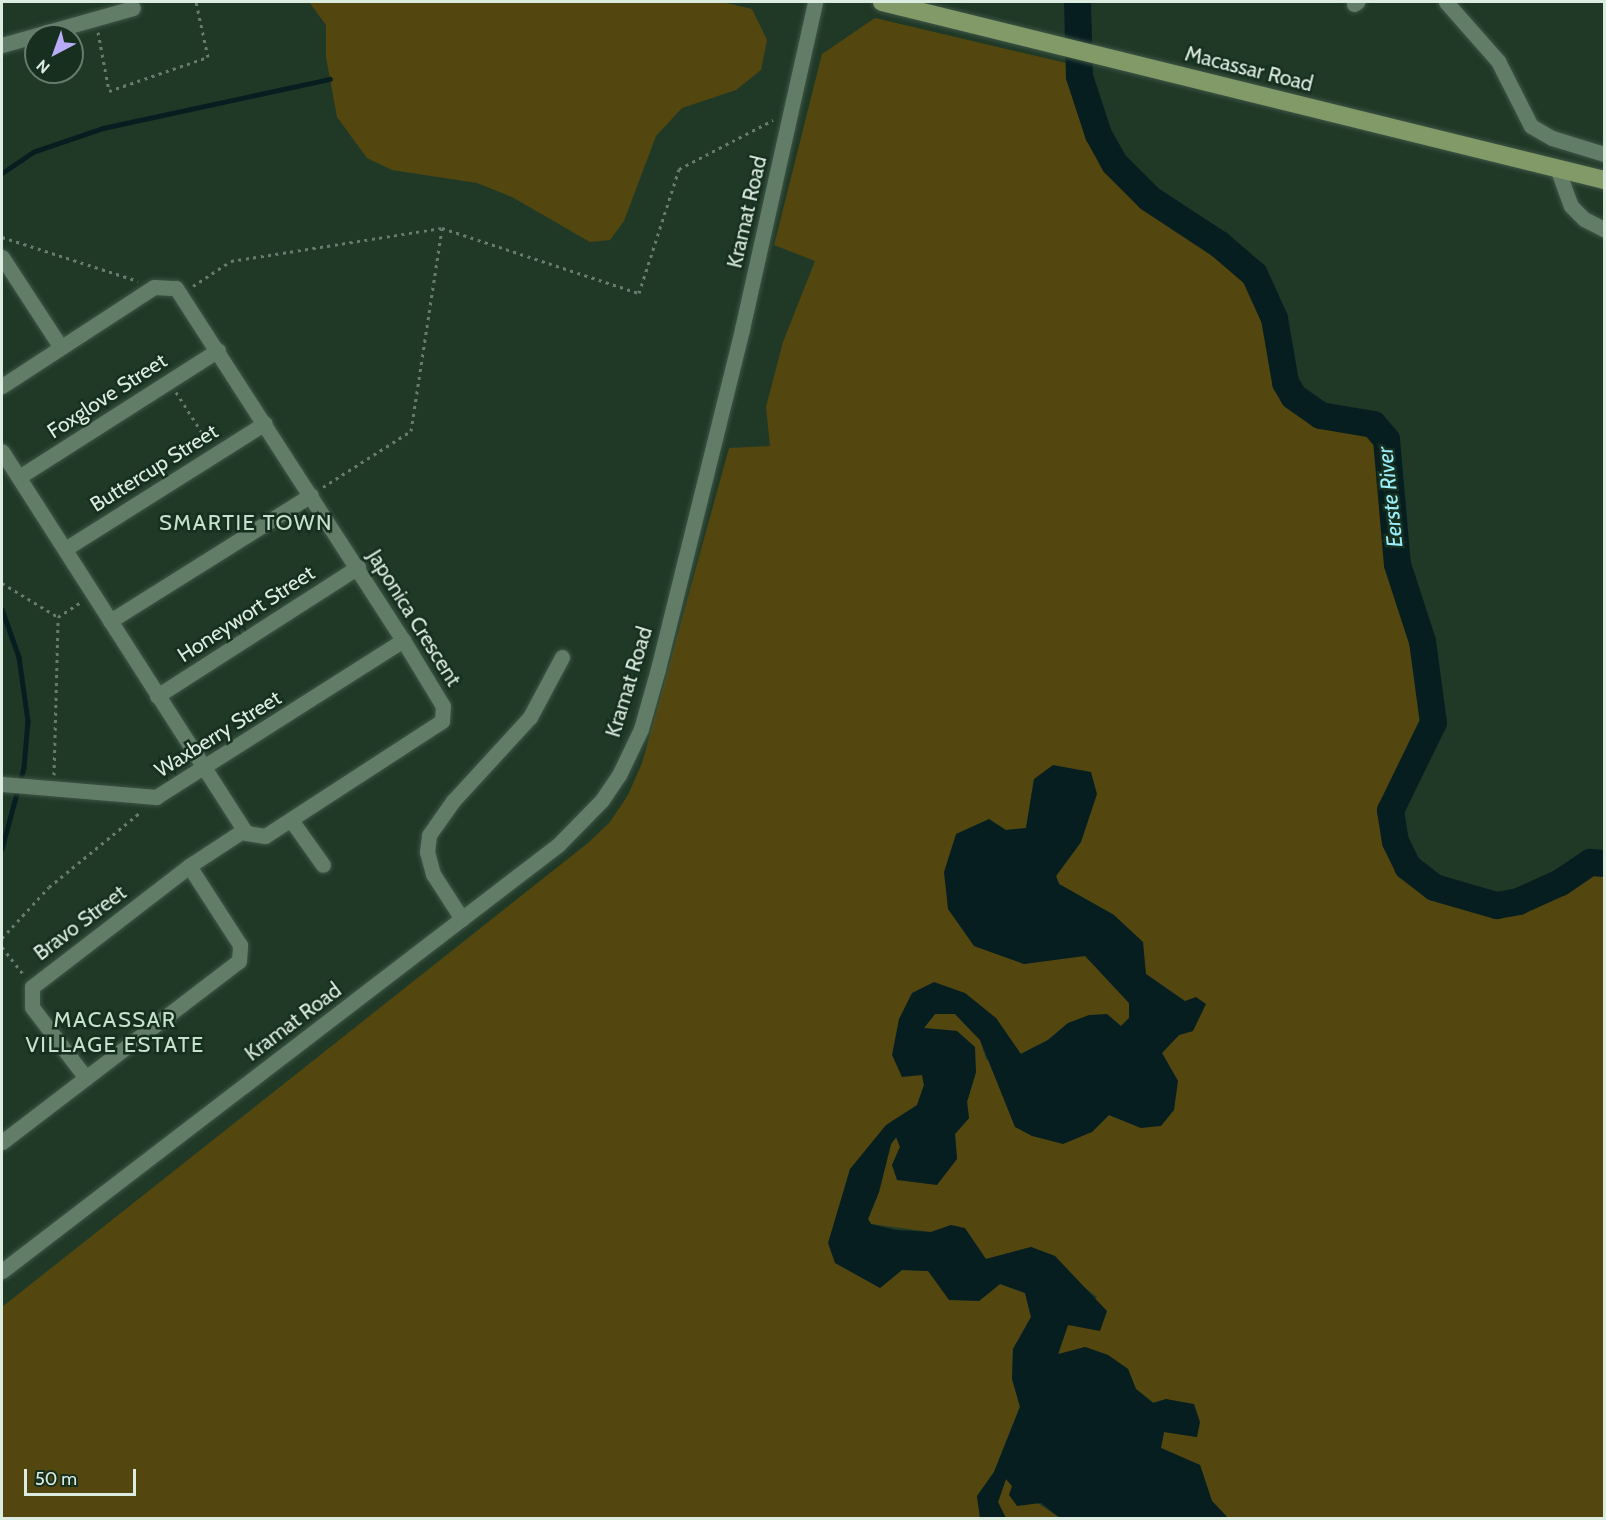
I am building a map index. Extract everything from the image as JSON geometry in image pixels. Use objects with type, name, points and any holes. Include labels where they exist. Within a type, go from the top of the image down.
[{"type":"main road","name":"Macassar Road","points":[[882,2],[1605,180]]},
{"type":"street","points":[[92,2],[96,17]]},
{"type":"street","name":"Kramat Road","points":[[2,1271],[462,919],[580,825],[619,775],[641,729],[742,329],[815,2]]},
{"type":"street","points":[[1446,2],[1498,61],[1531,126],[1552,138],[1605,154]]},
{"type":"street","points":[[2,45],[134,8]]},
{"type":"street","points":[[1557,168],[1572,206],[1584,219],[1605,228]]},
{"type":"street","points":[[2,257],[60,346]]},
{"type":"street","points":[[2,386],[154,286],[169,285],[182,293]]},
{"type":"street","name":"Japonica Crescent","points":[[182,293],[358,567],[441,701],[444,715],[442,721],[291,820],[259,837],[244,830]]},
{"type":"street","name":"Foxglove Street","points":[[19,477],[218,350]]},
{"type":"street","name":"Buttercup Street","points":[[65,549],[265,423]]},
{"type":"street","points":[[2,451],[244,830]]},
{"type":"street","points":[[110,621],[311,495]]},
{"type":"street","name":"Honeywort Street","points":[[157,696],[358,567]]},
{"type":"street","name":"Waxberry Street","points":[[2,784],[156,797],[204,769],[403,640]]},
{"type":"street","points":[[462,919],[433,874],[427,852],[429,835],[453,801],[530,717],[562,657]]},
{"type":"street","points":[[291,820],[323,865]]},
{"type":"street","name":"Bravo Street","points":[[86,1078],[32,1007],[29,995],[33,985],[189,866],[244,830]]},
{"type":"street","points":[[2,1142],[240,958],[240,945],[189,866]]},
{"type":"path","points":[[96,17],[109,91],[208,57],[196,2]]},
{"type":"path","points":[[182,293],[231,261],[441,228],[639,293],[679,169],[791,110]]},
{"type":"path","points":[[311,495],[411,431],[441,228]]},
{"type":"path","points":[[2,237],[154,286]]},
{"type":"path","points":[[168,381],[216,454]]},
{"type":"path","points":[[2,583],[58,617]]},
{"type":"path","points":[[58,617],[92,594]]},
{"type":"path","points":[[47,789],[58,617]]},
{"type":"path","points":[[2,938],[49,887],[156,797]]},
{"type":"path","points":[[2,947],[33,985]]},
{"type":"shaded area","points":[[309,2],[722,2],[752,9],[767,40],[761,70],[736,90],[682,108],[656,136],[624,221],[610,240],[590,242],[512,197],[477,183],[392,170],[367,158],[337,117],[326,57],[326,25]]},
{"type":"shaded area","points":[[875,18],[1079,66],[1087,107],[1114,163],[1149,198],[1219,244],[1254,274],[1274,318],[1285,382],[1293,396],[1320,415],[1373,424],[1386,439],[1397,564],[1422,641],[1433,722],[1390,810],[1395,841],[1407,866],[1434,888],[1496,905],[1518,901],[1560,882],[1590,862],[1604,863],[1604,1518],[1228,1518],[1212,1501],[1200,1465],[1161,1448],[1164,1432],[1197,1437],[1166,1399],[1154,1403],[1136,1389],[1128,1369],[1108,1355],[1085,1347],[1058,1355],[1068,1325],[1097,1297],[1076,1281],[1055,1256],[1031,1247],[986,1259],[951,1225],[931,1232],[871,1224],[868,1219],[879,1192],[891,1144],[897,1137],[900,1147],[892,1165],[957,1159],[955,1134],[969,1118],[967,1102],[976,1072],[957,1031],[924,1028],[935,1014],[955,1014],[980,1040],[986,1059],[1092,1132],[1109,1115],[1141,1128],[1178,1081],[1162,1053],[1179,1035],[1193,1031],[1185,1002],[1146,974],[1114,915],[1059,884],[1056,876],[1081,842],[1034,779],[1026,828],[1006,830],[974,946],[1024,964],[1085,955],[1129,1003],[1129,1018],[1121,1027],[1068,1023],[1048,1040],[1020,1054],[996,1018],[912,993],[913,1075],[922,1075],[924,1085],[917,1105],[850,1169],[880,1288],[902,1270],[928,1271],[979,1301],[1000,1284],[1025,1293],[1031,1317],[1013,1349],[1012,1379],[1020,1406],[994,1472],[977,1496],[980,1518],[2,1518],[2,1307],[588,843],[610,822],[628,795],[642,763],[729,448],[770,446],[766,407],[783,342],[815,261],[774,245],[822,54]]},
{"type":"shaded area","points":[[1006,1479],[1012,1486],[1060,1518],[1003,1517],[998,1502]]},
{"type":"water","points":[[1053,765],[1091,772],[1097,794],[1081,842],[1056,876],[1059,884],[1114,915],[1143,942],[1146,974],[1185,1001],[1196,997],[1206,1004],[1193,1031],[1179,1035],[1162,1053],[1178,1081],[1174,1110],[1161,1126],[1141,1128],[1109,1115],[1092,1132],[1063,1144],[1032,1136],[1015,1127],[980,1040],[955,1014],[935,1014],[924,1028],[957,1031],[975,1047],[976,1072],[967,1102],[969,1118],[955,1134],[957,1159],[937,1185],[897,1180],[892,1165],[900,1147],[896,1137],[891,1144],[879,1192],[868,1219],[871,1224],[896,1230],[931,1232],[951,1225],[965,1228],[986,1259],[1031,1247],[1055,1256],[1107,1311],[1100,1331],[1068,1325],[1058,1354],[1085,1347],[1108,1355],[1128,1369],[1136,1389],[1153,1403],[1166,1399],[1194,1404],[1200,1422],[1197,1437],[1164,1432],[1161,1448],[1200,1465],[1212,1501],[1228,1518],[1060,1518],[1041,1503],[1017,1506],[1009,1495],[1012,1486],[1006,1479],[998,1502],[1006,1518],[980,1518],[977,1496],[994,1472],[1020,1407],[1012,1379],[1013,1349],[1031,1317],[1025,1293],[1000,1284],[979,1301],[949,1300],[928,1271],[902,1270],[880,1288],[835,1263],[828,1243],[850,1169],[886,1125],[917,1105],[924,1085],[922,1075],[902,1077],[892,1055],[899,1019],[912,993],[934,982],[965,993],[996,1018],[1021,1054],[1048,1040],[1068,1023],[1089,1015],[1107,1014],[1121,1026],[1129,1018],[1129,1003],[1085,956],[1024,964],[974,946],[948,909],[944,872],[956,834],[989,819],[1006,830],[1026,828],[1034,779]]},
{"type":"waterway","name":"Eerste River","points":[[1077,2],[1079,76],[1098,134],[1114,163],[1149,198],[1219,244],[1254,274],[1274,318],[1285,382],[1293,396],[1320,415],[1373,424],[1386,439],[1397,564],[1422,641],[1433,722],[1390,810],[1395,841],[1407,866],[1434,887],[1496,905],[1518,901],[1560,882],[1590,862],[1604,863]]},
{"type":"waterway","points":[[2,173],[33,152],[103,128],[330,79]]},
{"type":"waterway","points":[[2,609],[19,657],[28,721],[24,768],[2,849]]},
{"type":"district","name":"SMARTIE TOWN","points":[[246,523]]},
{"type":"district","name":"MACASSAR VILLAGE ESTATE","points":[[115,1032]]}]
